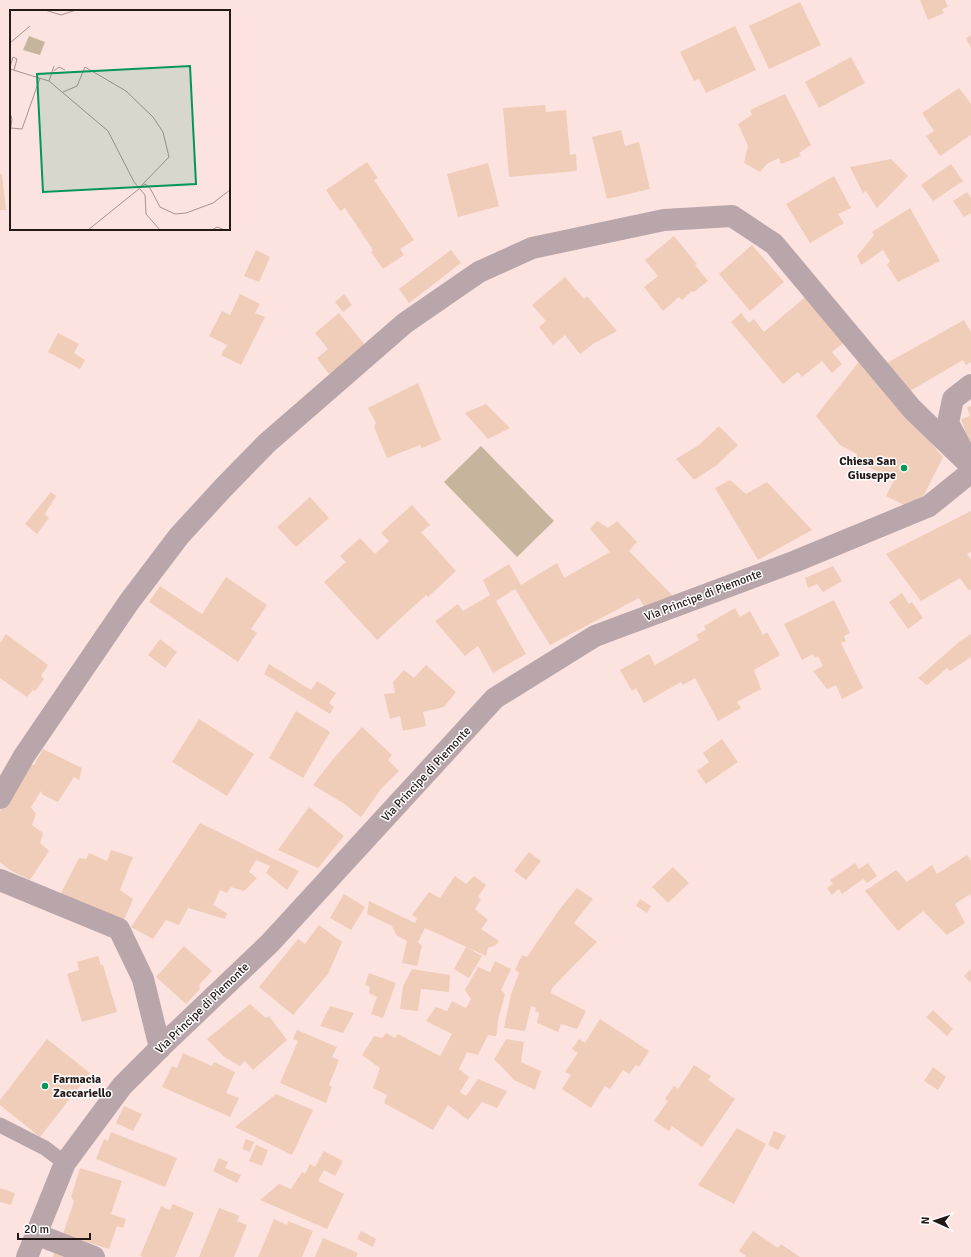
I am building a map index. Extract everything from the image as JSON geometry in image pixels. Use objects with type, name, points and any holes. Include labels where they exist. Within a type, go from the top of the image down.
[{"type":"street","points":[[0,798],[24,756],[129,602],[179,536],[230,481],[267,443],[404,323],[479,272],[532,248],[664,220],[732,216],[774,244],[912,409],[971,465]]},
{"type":"street","points":[[971,386],[953,399],[948,423],[971,465]]},
{"type":"street","name":"Via Principe di Piemonte","points":[[27,1257],[65,1163],[122,1086],[270,943],[495,698],[595,636],[796,561],[929,506],[971,472]]},
{"type":"street","points":[[0,880],[119,929],[143,979],[160,1048]]},
{"type":"street","points":[[36,1234],[94,1257]]},
{"type":"lane","points":[[0,1126],[45,1148],[65,1163]]},
{"type":"shaded area","points":[[481,446],[554,521],[517,557],[444,482]]},
{"type":"building","points":[[920,0],[945,0],[948,7],[942,9],[944,13],[928,20]]},
{"type":"building","points":[[800,2],[821,45],[769,69],[749,26]]},
{"type":"building","points":[[735,26],[756,70],[706,93],[699,79],[694,81],[680,52]]},
{"type":"building","points":[[971,35],[971,48],[966,38]]},
{"type":"building","points":[[851,57],[865,83],[819,108],[805,82]]},
{"type":"building","points":[[959,88],[971,104],[971,135],[940,156],[926,136],[934,131],[922,113]]},
{"type":"building","points":[[785,94],[811,145],[799,153],[801,156],[781,164],[779,158],[768,163],[760,172],[744,163],[748,146],[738,124],[752,115],[750,110]]},
{"type":"building","points":[[545,105],[546,112],[566,110],[570,155],[576,154],[577,171],[509,177],[503,108]]},
{"type":"building","points":[[621,130],[625,146],[639,142],[650,189],[607,199],[592,137]]},
{"type":"building","points":[[891,159],[908,176],[877,208],[866,191],[863,193],[850,167]]},
{"type":"building","points":[[367,162],[378,178],[374,180],[414,240],[400,249],[404,255],[383,269],[371,252],[373,250],[345,208],[340,211],[326,190]]},
{"type":"building","points":[[488,163],[499,206],[458,217],[447,174]]},
{"type":"building","points":[[951,164],[963,181],[933,201],[921,185]]},
{"type":"building","points":[[0,174],[2,174],[6,210],[0,210]]},
{"type":"building","points":[[834,176],[851,208],[838,214],[844,223],[810,243],[786,204]]},
{"type":"building","points":[[967,192],[971,198],[971,213],[964,217],[953,201]]},
{"type":"building","points":[[910,208],[940,261],[898,282],[887,265],[890,261],[883,250],[861,265],[857,256],[874,235],[872,232]]},
{"type":"building","points":[[674,236],[697,264],[695,265],[708,281],[694,292],[692,291],[682,300],[679,297],[663,311],[644,287],[658,276],[645,260]]},
{"type":"building","points":[[752,245],[784,282],[750,311],[719,274]]},
{"type":"building","points":[[256,250],[270,257],[259,282],[244,276]]},
{"type":"building","points":[[451,250],[461,263],[409,303],[399,289]]},
{"type":"building","points":[[565,277],[584,299],[587,296],[617,331],[593,344],[580,354],[565,335],[553,345],[539,327],[546,321],[532,305]]},
{"type":"building","points":[[810,293],[848,339],[832,352],[842,364],[832,373],[822,361],[802,377],[798,372],[783,384],[731,322],[741,313],[749,323],[754,319],[764,332]]},
{"type":"building","points":[[240,294],[260,304],[255,313],[265,317],[241,365],[221,355],[227,345],[209,336],[222,311],[230,315]]},
{"type":"building","points":[[344,294],[352,305],[343,312],[335,302]]},
{"type":"building","points":[[339,313],[366,346],[329,374],[317,358],[328,349],[315,333]]},
{"type":"building","points":[[964,320],[971,332],[971,362],[966,365],[963,360],[905,394],[887,363]]},
{"type":"building","points":[[58,333],[79,344],[74,353],[85,360],[80,369],[48,352]]},
{"type":"building","points":[[861,359],[943,457],[924,495],[906,506],[886,496],[894,480],[855,460],[857,454],[840,445],[816,416]]},
{"type":"building","points":[[418,383],[441,440],[422,448],[420,445],[387,458],[374,427],[376,423],[368,408]]},
{"type":"building","points":[[486,404],[510,428],[488,439],[465,413]]},
{"type":"building","points":[[971,406],[971,440],[969,441],[961,419],[970,416],[967,407]]},
{"type":"building","points":[[719,426],[738,445],[717,465],[694,480],[676,459],[699,445]]},
{"type":"building","points":[[730,480],[746,494],[767,482],[812,530],[758,560],[715,488]]},
{"type":"building","points":[[51,492],[56,496],[45,514],[49,518],[37,534],[25,524]]},
{"type":"building","points":[[310,497],[329,518],[296,547],[277,527]]},
{"type":"building","points":[[412,505],[430,525],[421,532],[456,571],[428,597],[426,595],[377,640],[324,582],[346,562],[340,556],[360,538],[375,554],[389,541],[381,533]]},
{"type":"building","points":[[971,511],[971,552],[967,554],[971,560],[971,589],[969,591],[960,578],[921,601],[886,554]]},
{"type":"building","points":[[597,521],[608,528],[617,521],[637,542],[629,551],[673,596],[644,607],[639,598],[550,645],[515,589],[496,601],[526,654],[493,673],[478,646],[465,656],[435,621],[458,604],[463,611],[490,595],[483,580],[509,564],[521,585],[557,563],[564,578],[610,552],[590,529]]},
{"type":"building","points":[[833,566],[842,581],[823,592],[817,584],[808,588],[805,578]]},
{"type":"building","points":[[226,577],[267,605],[251,629],[257,633],[238,662],[149,602],[160,586],[202,614]]},
{"type":"building","points":[[902,593],[909,604],[912,602],[923,618],[908,629],[889,602]]},
{"type":"building","points":[[834,600],[850,633],[844,636],[846,641],[841,643],[863,688],[842,699],[836,685],[827,689],[813,671],[823,666],[818,656],[815,658],[813,654],[802,660],[784,624]]},
{"type":"building","points":[[735,608],[740,617],[750,611],[763,635],[767,632],[780,655],[754,670],[761,689],[737,702],[741,708],[718,721],[695,678],[683,685],[681,682],[644,703],[636,688],[632,691],[620,670],[649,654],[655,665],[699,640],[696,635],[706,630],[704,626]]},
{"type":"building","points":[[6,634],[48,665],[41,676],[44,679],[35,691],[33,690],[27,697],[0,678],[0,643]]},
{"type":"building","points":[[971,634],[971,657],[950,671],[947,668],[927,685],[918,678],[959,642]]},
{"type":"building","points":[[160,639],[177,652],[165,668],[148,655]]},
{"type":"building","points":[[269,664],[311,690],[317,681],[336,693],[329,703],[334,707],[330,714],[264,674]]},
{"type":"building","points":[[426,665],[456,692],[444,707],[423,712],[426,726],[403,731],[400,716],[390,719],[384,694],[395,693],[393,682],[404,670],[414,678]]},
{"type":"building","points":[[296,711],[330,732],[303,778],[269,758]]},
{"type":"building","points":[[199,719],[254,754],[227,796],[172,762]]},
{"type":"building","points":[[362,727],[392,755],[388,760],[399,771],[381,789],[361,817],[343,803],[313,785],[333,759]]},
{"type":"building","points":[[722,739],[738,762],[706,784],[697,771],[709,762],[703,753]]},
{"type":"building","points":[[43,749],[82,768],[79,780],[74,777],[58,802],[43,795],[41,791],[31,807],[36,814],[32,825],[43,833],[40,843],[49,851],[30,880],[10,870],[0,862],[0,811],[29,764],[34,765]]},
{"type":"building","points":[[309,807],[344,836],[318,868],[278,850]]},
{"type":"building","points":[[200,823],[299,871],[287,890],[266,873],[270,866],[256,860],[249,872],[257,878],[244,891],[231,887],[227,893],[220,890],[213,905],[227,913],[225,919],[188,908],[179,925],[166,920],[153,939],[131,927]]},
{"type":"building","points":[[111,850],[133,857],[120,890],[133,899],[123,922],[60,895],[79,858],[86,859],[89,853],[107,861]]},
{"type":"building","points":[[529,852],[541,861],[526,880],[514,871]]},
{"type":"building","points":[[967,855],[971,861],[971,897],[970,894],[955,904],[965,923],[947,935],[923,911],[898,931],[865,891],[896,870],[907,882],[932,865],[937,874]]},
{"type":"building","points":[[855,863],[859,869],[868,863],[877,876],[867,883],[863,879],[842,894],[839,889],[832,895],[827,888],[833,884],[830,880]]},
{"type":"building","points":[[673,867],[689,883],[668,903],[652,887]]},
{"type":"building","points":[[455,876],[466,884],[474,876],[486,885],[478,897],[481,899],[475,909],[488,920],[481,929],[499,941],[496,945],[488,948],[486,956],[425,928],[418,942],[422,946],[417,966],[402,963],[407,941],[396,935],[392,926],[367,914],[369,901],[415,923],[417,918],[412,915],[429,892],[440,898]]},
{"type":"building","points":[[577,888],[593,899],[574,923],[597,942],[552,988],[551,993],[586,1011],[577,1029],[561,1024],[558,1032],[537,1023],[539,1013],[535,1011],[536,1008],[531,1006],[525,1031],[504,1028],[511,994],[519,973],[515,970],[522,955],[527,957],[559,910]]},
{"type":"building","points":[[344,894],[365,907],[351,930],[330,918]]},
{"type":"building","points":[[640,899],[651,906],[647,913],[636,906]]},
{"type":"building","points":[[319,925],[342,942],[328,974],[293,1015],[259,987],[298,939],[305,944]]},
{"type":"building","points":[[184,946],[212,971],[199,985],[200,989],[186,1004],[156,977]]},
{"type":"building","points":[[466,947],[482,956],[469,978],[454,969]]},
{"type":"building","points":[[98,956],[101,965],[103,965],[117,1012],[82,1022],[67,974],[79,970],[77,962]]},
{"type":"building","points":[[495,961],[511,969],[501,990],[505,994],[498,1020],[496,1036],[488,1035],[478,1055],[467,1052],[459,1069],[469,1077],[460,1092],[466,1096],[478,1079],[507,1091],[497,1108],[482,1102],[468,1120],[448,1105],[433,1130],[384,1103],[387,1095],[373,1088],[380,1068],[362,1055],[374,1036],[382,1038],[386,1033],[395,1038],[398,1034],[440,1056],[452,1034],[426,1021],[436,1007],[447,1011],[452,1001],[466,1008],[471,999],[465,990],[478,967],[490,972]]},
{"type":"building","points":[[412,969],[450,975],[449,992],[421,989],[418,1011],[400,1009],[403,986]]},
{"type":"building","points":[[971,969],[971,983],[964,976]]},
{"type":"building","points":[[369,973],[396,983],[383,1018],[371,1014],[377,997],[369,993],[370,987],[365,985]]},
{"type":"building","points":[[250,1004],[266,1018],[269,1016],[287,1040],[253,1070],[245,1061],[240,1066],[223,1056],[207,1039]]},
{"type":"building","points":[[330,1006],[354,1013],[343,1033],[320,1026]]},
{"type":"building","points":[[933,1010],[953,1029],[947,1036],[926,1017]]},
{"type":"building","points":[[600,1019],[649,1051],[639,1067],[636,1065],[629,1074],[623,1070],[610,1089],[605,1086],[591,1108],[562,1089],[571,1075],[565,1072],[578,1053],[572,1049],[579,1039],[585,1043]]},
{"type":"building","points":[[297,1030],[337,1047],[332,1057],[339,1060],[329,1085],[332,1087],[326,1103],[280,1083],[298,1041],[293,1039]]},
{"type":"building","name":"Farmacia Zaccariello","points":[[47,1039],[90,1073],[40,1137],[0,1105],[0,1100]]},
{"type":"building","points":[[506,1039],[524,1042],[521,1062],[541,1071],[535,1090],[514,1080],[494,1060]]},
{"type":"building","points":[[183,1053],[212,1066],[214,1062],[235,1072],[226,1093],[239,1098],[230,1117],[162,1087],[172,1066],[177,1068]]},
{"type":"building","points":[[694,1065],[711,1076],[708,1080],[735,1099],[702,1147],[672,1126],[669,1131],[654,1121],[668,1101],[665,1099],[674,1086],[678,1089]]},
{"type":"building","points":[[933,1067],[946,1077],[938,1090],[924,1081]]},
{"type":"building","points":[[276,1094],[313,1110],[292,1155],[235,1127]]},
{"type":"building","points":[[124,1106],[142,1114],[133,1131],[116,1123]]},
{"type":"building","points":[[737,1128],[766,1144],[734,1204],[698,1185]]},
{"type":"building","points":[[774,1131],[786,1136],[778,1150],[768,1145]]},
{"type":"building","points":[[111,1132],[177,1158],[165,1187],[96,1159],[104,1139],[108,1141]]},
{"type":"building","points":[[246,1139],[254,1142],[250,1152],[242,1149]]},
{"type":"building","points":[[256,1145],[268,1150],[262,1166],[249,1161]]},
{"type":"building","points":[[324,1151],[343,1161],[335,1176],[324,1170],[318,1181],[344,1194],[327,1229],[260,1200],[279,1184],[291,1189],[302,1172],[305,1174],[310,1164],[315,1167]]},
{"type":"building","points":[[219,1158],[228,1162],[225,1168],[241,1175],[237,1183],[213,1171]]},
{"type":"building","points":[[80,1168],[122,1181],[111,1214],[126,1219],[123,1228],[117,1226],[109,1249],[63,1234],[74,1201],[71,1197]]},
{"type":"building","points":[[0,1188],[15,1193],[11,1205],[0,1202]]},
{"type":"building","points":[[173,1204],[194,1213],[175,1257],[140,1256],[161,1206],[170,1210]]},
{"type":"building","points":[[219,1208],[240,1216],[237,1221],[247,1225],[234,1257],[199,1257]]},
{"type":"building","points":[[274,1219],[287,1225],[288,1221],[313,1231],[302,1257],[258,1257]]},
{"type":"building","points":[[361,1231],[376,1239],[373,1247],[357,1239]]},
{"type":"building","points":[[753,1231],[778,1248],[781,1244],[800,1257],[745,1257],[746,1256],[739,1251]]},
{"type":"building","points":[[323,1238],[358,1253],[356,1257],[315,1257]]},
{"type":"building","points":[[54,1253],[64,1257],[53,1257]]},
{"type":"place","name":"Chiesa San Giuseppe","points":[[904,468]]},
{"type":"place","name":"Farmacia Zaccariello","points":[[45,1086]]}]
